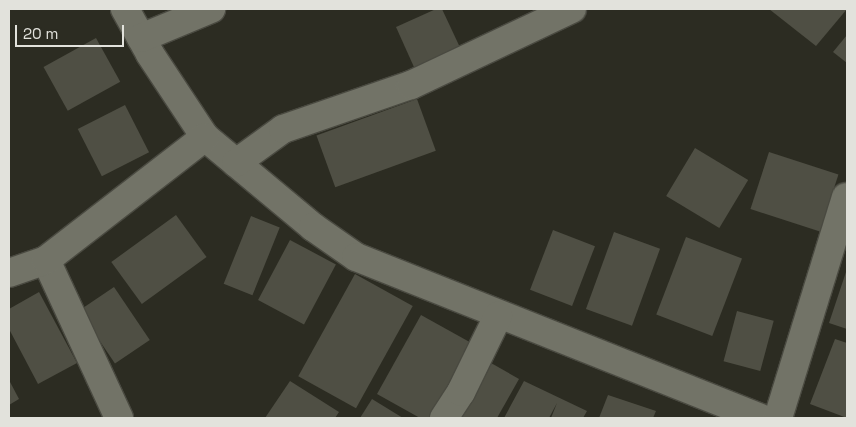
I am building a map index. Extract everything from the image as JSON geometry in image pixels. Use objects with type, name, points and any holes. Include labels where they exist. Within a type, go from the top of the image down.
[{"type":"street","points":[[125,9],[141,38],[205,137],[313,227],[356,257],[498,316],[760,418]]},
{"type":"street","points":[[141,38],[211,9]]},
{"type":"street","points":[[236,163],[284,129],[411,85],[572,9]]},
{"type":"street","points":[[9,273],[46,260],[205,137]]},
{"type":"street","points":[[778,418],[846,198]]},
{"type":"street","points":[[46,260],[119,418]]},
{"type":"street","points":[[444,418],[498,316]]},
{"type":"building","points":[[436,9],[442,9],[464,56],[418,76],[396,27]]},
{"type":"building","points":[[769,9],[847,9],[816,46]]},
{"type":"building","points":[[847,35],[847,63],[833,52]]},
{"type":"building","points":[[96,38],[120,82],[68,111],[44,67]]},
{"type":"building","points":[[417,99],[436,151],[335,187],[316,136]]},
{"type":"building","points":[[125,105],[149,152],[102,176],[78,129]]},
{"type":"building","points":[[695,148],[748,180],[719,228],[666,196]]},
{"type":"building","points":[[769,152],[838,175],[820,232],[750,209]]},
{"type":"building","points":[[176,215],[207,257],[142,304],[111,262]]},
{"type":"building","points":[[251,216],[280,228],[252,295],[224,284]]},
{"type":"building","points":[[553,230],[595,246],[572,306],[530,290]]},
{"type":"building","points":[[614,232],[660,249],[632,326],[586,309]]},
{"type":"building","points":[[686,237],[742,259],[712,336],[656,314]]},
{"type":"building","points":[[290,240],[336,264],[304,324],[258,300]]},
{"type":"building","points":[[847,269],[847,329],[829,323]]},
{"type":"building","points":[[355,274],[413,306],[356,408],[298,376]]},
{"type":"building","points":[[114,287],[150,340],[115,364],[79,310]]},
{"type":"building","points":[[39,292],[77,363],[38,384],[9,329],[9,309]]},
{"type":"building","points":[[737,311],[774,321],[760,371],[724,361]]},
{"type":"building","points":[[421,315],[475,345],[433,418],[420,418],[377,394]]},
{"type":"building","points":[[835,339],[847,343],[847,418],[810,404]]},
{"type":"building","points":[[491,363],[519,379],[497,418],[460,418]]},
{"type":"building","points":[[9,380],[19,399],[9,405]]},
{"type":"building","points":[[290,381],[339,412],[335,418],[265,418]]},
{"type":"building","points":[[524,381],[587,411],[583,418],[551,418],[557,403],[549,418],[504,418]]},
{"type":"building","points":[[608,395],[656,411],[653,418],[599,418]]},
{"type":"building","points":[[372,399],[403,418],[360,418]]}]
